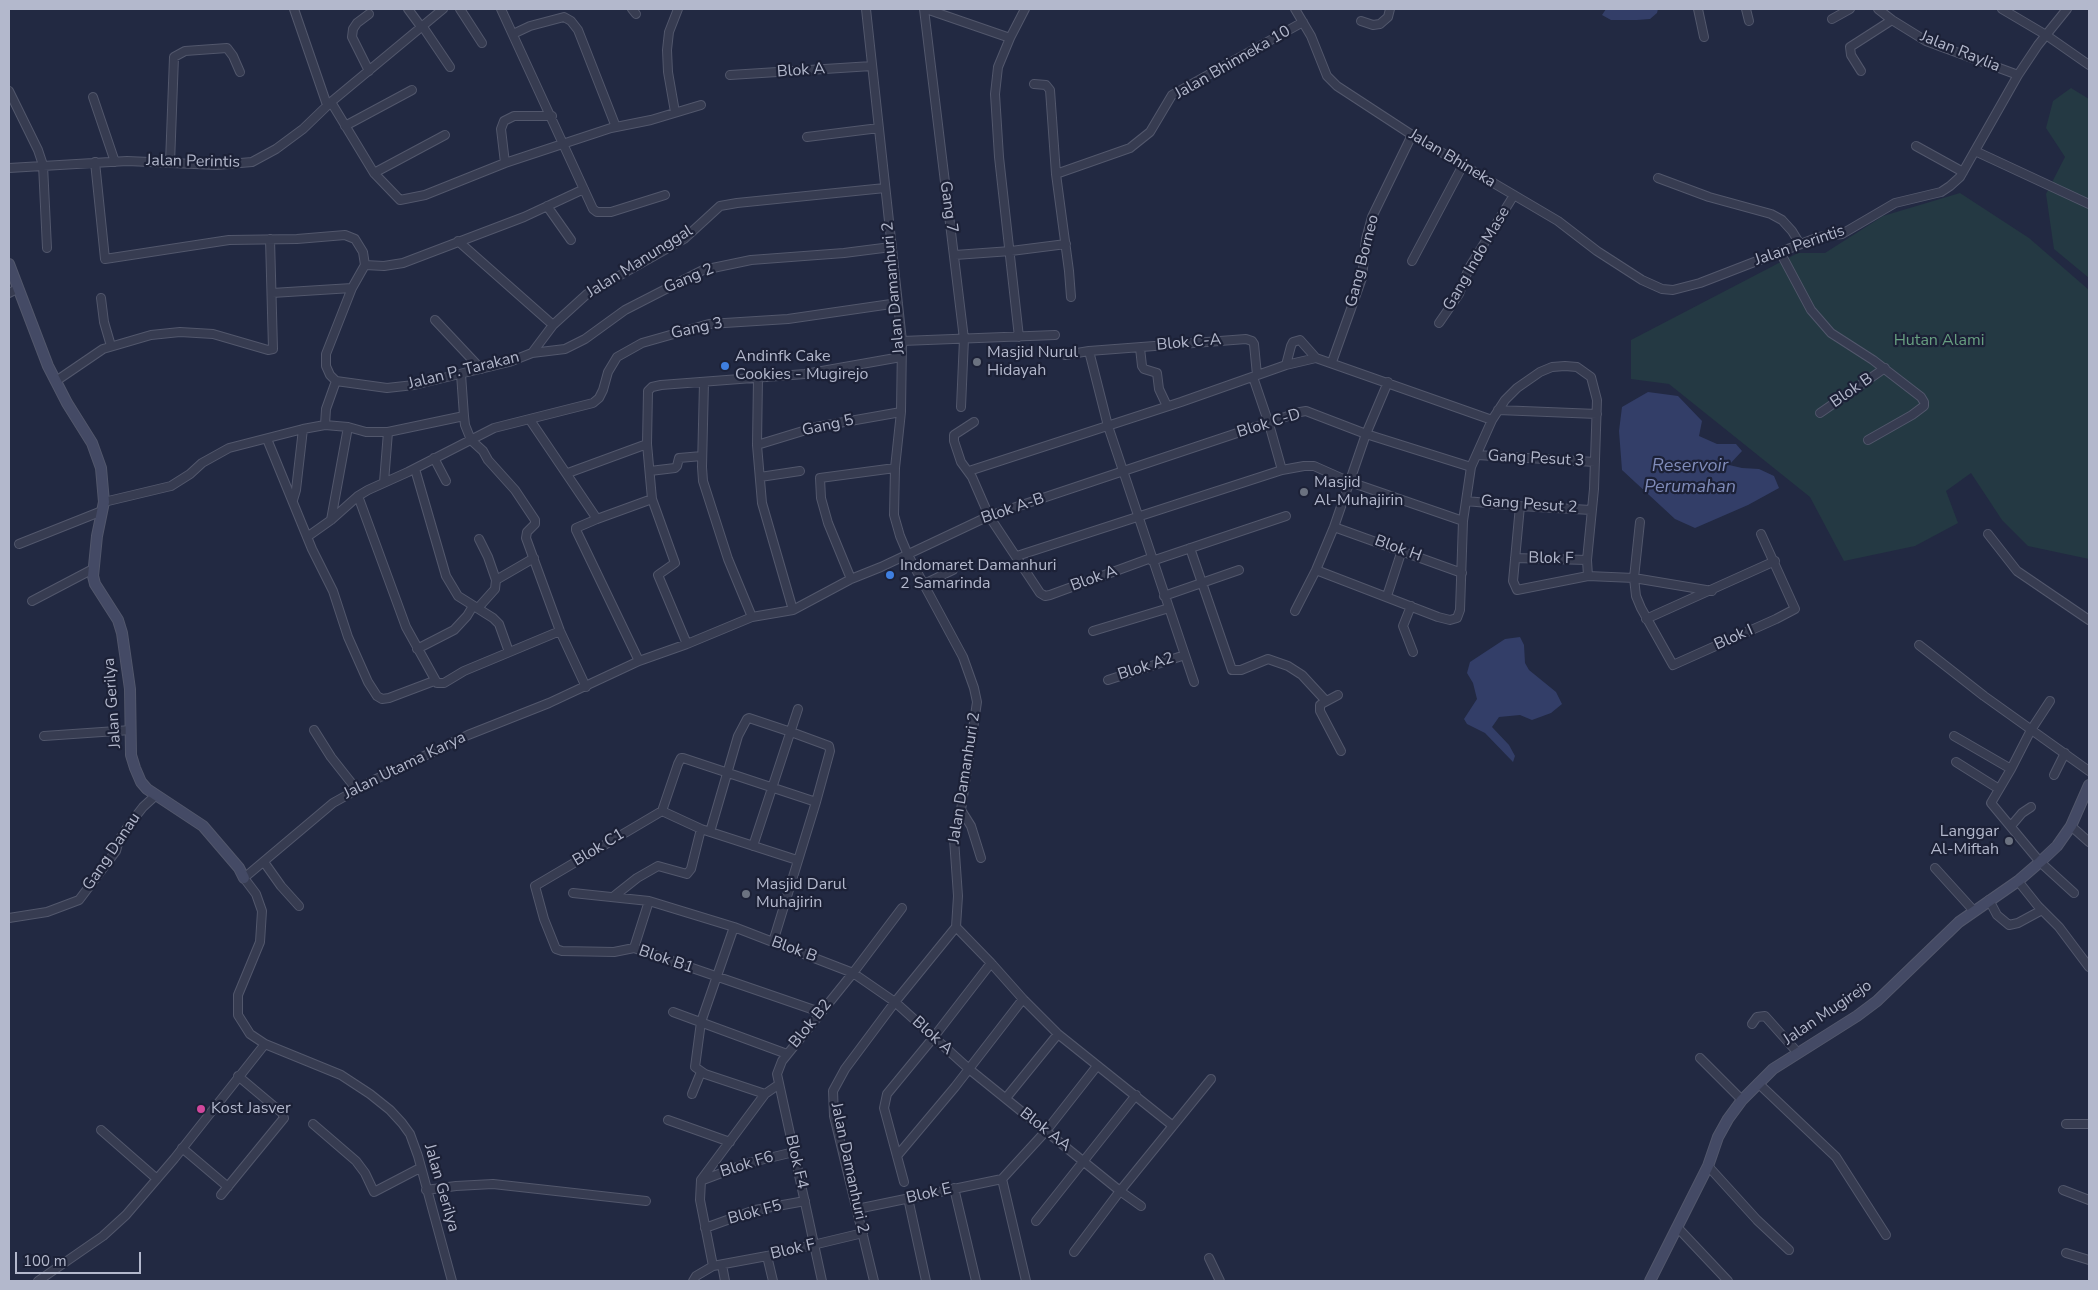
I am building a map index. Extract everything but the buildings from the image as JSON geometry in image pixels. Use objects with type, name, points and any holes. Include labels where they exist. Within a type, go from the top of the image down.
[{"type":"street","points":[[294,9],[329,104],[374,173],[400,200],[448,187],[505,163],[616,127],[651,120],[701,106]]},
{"type":"street","points":[[408,9],[450,67]]},
{"type":"street","name":"Jalan Perintis","points":[[9,168],[95,162],[229,166],[252,162],[276,149],[303,129],[329,104],[443,9]]},
{"type":"street","points":[[460,9],[482,42]]},
{"type":"street","points":[[501,9],[565,143],[593,208],[597,212],[611,212],[665,194]]},
{"type":"street","points":[[675,112],[666,50],[669,32],[678,9]]},
{"type":"street","name":"Jalan Damanhuri 2","points":[[866,9],[902,341],[901,412],[895,468],[894,515],[908,554],[963,657],[969,672],[976,702],[961,810],[954,839],[958,896],[956,927],[844,1069],[833,1091],[834,1116],[874,1281]]},
{"type":"street","points":[[925,9],[1010,38]]},
{"type":"street","name":"Gang 7","points":[[925,9],[964,339],[962,407]]},
{"type":"street","points":[[1019,337],[1011,251],[999,157],[995,94],[998,67],[1010,38],[1026,9]]},
{"type":"street","name":"Jalan Bhineka","points":[[1295,9],[1304,22],[1331,82],[1412,135],[1558,221],[1597,251],[1642,280]]},
{"type":"street","points":[[1361,21],[1373,25],[1380,24],[1388,17],[1390,9]]},
{"type":"street","points":[[1698,9],[1704,37]]},
{"type":"street","points":[[1746,9],[1749,21]]},
{"type":"street","points":[[1832,19],[1850,9]]},
{"type":"street","name":"Jalan Raylia","points":[[1878,9],[1926,41],[2018,75]]},
{"type":"street","points":[[2002,9],[2046,35],[2089,65]]},
{"type":"street","name":"Jalan Perintis","points":[[1642,280],[1662,289],[1684,288],[1820,236],[1842,234],[1901,200],[1942,192],[1960,177],[2018,75],[2067,9]]},
{"type":"street","points":[[369,14],[357,23],[353,29],[352,37],[369,71]]},
{"type":"street","points":[[513,34],[530,26],[564,17],[571,21],[578,30],[616,127]]},
{"type":"street","points":[[1861,72],[1851,55],[1850,47],[1892,20]]},
{"type":"street","name":"Jalan Bhinneka 10","points":[[1056,174],[1118,154],[1130,148],[1150,132],[1172,95],[1304,22]]},
{"type":"street","points":[[170,163],[174,57],[185,50],[227,48],[234,56],[240,72]]},
{"type":"street","name":"Blok A","points":[[730,75],[872,66]]},
{"type":"street","points":[[1034,84],[1046,85],[1050,90],[1056,174],[1071,297]]},
{"type":"street","points":[[345,126],[412,90]]},
{"type":"street","points":[[9,91],[38,150],[43,165],[47,248]]},
{"type":"street","points":[[93,97],[115,162]]},
{"type":"street","points":[[505,163],[501,129],[504,121],[514,116],[552,116]]},
{"type":"street","points":[[807,137],[879,128]]},
{"type":"street","points":[[374,173],[445,134]]},
{"type":"street","name":"Gang Borneo","points":[[1332,362],[1362,278],[1366,239],[1372,217],[1412,135]]},
{"type":"street","points":[[1916,146],[1963,172]]},
{"type":"street","points":[[1975,151],[2089,204]]},
{"type":"street","points":[[95,162],[106,260],[229,240],[345,235],[355,239],[361,247],[365,265],[352,288],[326,354],[326,366],[330,376],[336,381],[326,409],[325,425]]},
{"type":"street","points":[[1412,261],[1463,165]]},
{"type":"street","points":[[1658,178],[1709,197],[1771,214],[1782,220],[1800,244]]},
{"type":"street","name":"Jalan Manunggal","points":[[532,353],[553,325],[587,294],[684,239],[720,206],[884,188]]},
{"type":"street","points":[[365,265],[384,266],[403,263],[584,190]]},
{"type":"street","name":"Gang Indo Mase","points":[[1439,323],[1459,294],[1469,268],[1514,196]]},
{"type":"street","points":[[547,206],[571,240]]},
{"type":"street","points":[[56,381],[103,349],[151,335],[180,332],[213,334],[271,350],[274,348],[274,341],[270,239]]},
{"type":"street","points":[[458,241],[553,325]]},
{"type":"street","points":[[955,255],[1011,251],[1066,244]]},
{"type":"street","name":"Gang 2","points":[[532,353],[565,349],[585,339],[625,310],[703,270],[751,260],[844,253],[891,247]]},
{"type":"street","points":[[1780,252],[1811,310],[1831,333],[1885,368],[1922,397],[1924,406],[1868,440]]},
{"type":"street","name":"Jalan Gerilya","points":[[9,264],[13,291],[56,381],[97,454],[103,477],[103,506],[93,569],[95,584],[118,620],[122,633],[130,689],[131,755],[136,768],[142,782],[155,796],[203,826],[244,878],[259,901],[261,918],[260,942],[238,995],[238,1014],[250,1034],[265,1044],[341,1075],[370,1094],[390,1110],[410,1134],[452,1281]]},
{"type":"street","points":[[272,293],[352,288]]},
{"type":"street","points":[[101,298],[104,322],[111,346]]},
{"type":"street","name":"Gang 3","points":[[307,537],[331,520],[358,496],[494,428],[593,402],[603,390],[608,372],[617,357],[642,343],[709,324],[788,319],[898,303]]},
{"type":"street","points":[[435,320],[480,369]]},
{"type":"street","points":[[902,341],[1055,335]]},
{"type":"street","name":"Blok C-A","points":[[1065,355],[1090,351],[1240,339],[1250,340],[1254,344],[1255,376]]},
{"type":"street","points":[[1286,365],[1291,346],[1297,340],[1303,342],[1316,358]]},
{"type":"street","points":[[1140,348],[1142,366],[1144,369],[1157,373],[1159,389],[1167,406]]},
{"type":"street","points":[[1090,351],[1108,426],[1194,682]]},
{"type":"street","name":"Jalan P. Tarakan","points":[[336,381],[360,386],[387,388],[414,385],[480,369],[532,353]]},
{"type":"street","points":[[687,644],[658,579],[658,575],[662,570],[675,563],[652,500],[648,444],[648,391],[652,387],[661,385],[805,374],[901,357]]},
{"type":"street","points":[[969,471],[1286,365],[1316,358],[1332,362],[1492,420]]},
{"type":"street","points":[[1316,570],[1443,618],[1450,620],[1457,618],[1460,610],[1463,521],[1471,467],[1492,420],[1516,388],[1552,367],[1565,366],[1577,367],[1591,377],[1597,400],[1595,462],[1587,560],[1588,576]]},
{"type":"street","name":"Blok B","points":[[1820,413],[1885,368]]},
{"type":"street","points":[[461,374],[465,425],[471,440],[483,451],[496,470],[515,490],[532,513],[535,524],[526,535],[560,631],[586,687]]},
{"type":"street","points":[[1255,376],[1282,470]]},
{"type":"street","points":[[758,378],[757,445],[765,518],[793,610]]},
{"type":"street","points":[[704,382],[702,467],[706,489],[728,559],[752,617]]},
{"type":"street","points":[[1294,611],[1316,570],[1334,527],[1366,434],[1388,382]]},
{"type":"street","points":[[1498,410],[1597,414]]},
{"type":"street","name":"Blok C-D","points":[[1123,472],[1306,411],[1366,434],[1471,467]]},
{"type":"street","name":"Gang 5","points":[[757,445],[816,427],[901,412]]},
{"type":"street","points":[[19,544],[103,506],[170,486],[190,474],[202,463],[229,448],[325,425],[348,427],[366,432],[388,432],[464,416]]},
{"type":"street","points":[[530,420],[568,473],[597,519]]},
{"type":"street","name":"Blok A","points":[[974,422],[954,435],[954,441],[961,462],[969,471],[989,516],[1017,556],[1040,594],[1045,596],[1152,559]]},
{"type":"street","points":[[331,520],[348,427]]},
{"type":"street","points":[[293,500],[304,429]]},
{"type":"street","points":[[384,482],[388,432]]},
{"type":"street","points":[[267,439],[281,478],[293,500],[307,537],[333,591],[348,637],[368,682],[377,696],[382,699],[390,698],[434,681],[444,683],[464,670],[560,631]]},
{"type":"street","points":[[568,473],[648,444]]},
{"type":"street","name":"Gang Pesut 3","points":[[1477,455],[1595,462]]},
{"type":"street","points":[[650,471],[675,468],[679,458],[702,456]]},
{"type":"street","points":[[434,458],[446,481]]},
{"type":"street","points":[[1017,556],[1139,518],[1282,470],[1304,466],[1314,466],[1350,482],[1463,521]]},
{"type":"street","points":[[850,579],[832,535],[821,498],[820,478],[895,468]]},
{"type":"street","points":[[415,469],[446,576],[458,596],[493,618],[499,624],[509,652]]},
{"type":"street","points":[[760,477],[800,470]]},
{"type":"street","name":"Blok A-B","points":[[752,617],[793,610],[850,579],[989,516],[1123,472]]},
{"type":"street","points":[[358,496],[406,627],[434,681]]},
{"type":"street","points":[[639,661],[576,528],[652,500]]},
{"type":"street","name":"Gang Pesut 2","points":[[1466,501],[1591,510]]},
{"type":"street","points":[[1520,506],[1513,584],[1517,590],[1588,576],[1634,578],[1712,591]]},
{"type":"street","points":[[1152,559],[1286,516]]},
{"type":"street","name":"Blok I","points":[[1640,522],[1634,578],[1636,596],[1646,619],[1671,663],[1675,665],[1791,612],[1795,606],[1761,534]]},
{"type":"street","name":"Blok H","points":[[1334,527],[1462,573]]},
{"type":"street","points":[[1988,534],[2017,571],[2089,620]]},
{"type":"street","points":[[417,649],[454,630],[495,589],[496,580],[479,539]]},
{"type":"street","points":[[1190,548],[1232,670],[1241,670],[1268,659],[1288,666],[1302,675],[1326,701]]},
{"type":"street","points":[[1387,596],[1402,550]]},
{"type":"street","points":[[496,580],[534,558]]},
{"type":"street","name":"Blok F","points":[[1515,558],[1587,560]]},
{"type":"street","points":[[1646,619],[1712,591],[1775,561]]},
{"type":"street","points":[[32,601],[93,569]]},
{"type":"street","points":[[924,584],[953,570]]},
{"type":"street","points":[[1164,596],[1240,570]]},
{"type":"street","points":[[1411,606],[1403,626],[1413,652]]},
{"type":"street","points":[[1093,631],[1168,608]]},
{"type":"street","name":"Jalan Utama Karya","points":[[244,878],[333,803],[357,790],[468,735],[586,687],[639,661],[687,644],[752,617]]},
{"type":"street","points":[[1918,644],[2031,730],[2089,771]]},
{"type":"street","name":"Blok A2","points":[[1108,680],[1185,655]]},
{"type":"street","points":[[1338,695],[1320,705],[1320,712],[1341,751]]},
{"type":"street","points":[[2050,701],[2031,730],[2011,769],[1991,800],[1991,804],[2040,862],[2074,893]]},
{"type":"street","points":[[753,846],[798,709]]},
{"type":"street","points":[[710,832],[738,736],[747,719],[749,718],[826,744],[830,748],[816,802],[773,942]]},
{"type":"street","points":[[44,736],[131,730]]},
{"type":"street","points":[[314,730],[331,757],[357,790]]},
{"type":"street","points":[[1954,736],[2011,769]]},
{"type":"street","points":[[2054,775],[2065,753]]},
{"type":"street","points":[[797,860],[701,829],[662,811],[681,758],[816,802]]},
{"type":"street","points":[[1956,762],[1999,789]]},
{"type":"street","name":"Jalan Mugirejo","points":[[1650,1281],[1708,1166],[1718,1138],[1728,1119],[1742,1100],[1773,1069],[1857,1016],[1877,1000],[1948,932],[1989,900],[2018,881],[2040,862],[2057,846],[2071,826],[2089,785]]},
{"type":"street","name":"Gang Danau","points":[[9,918],[47,912],[79,900],[116,851],[119,840],[129,825],[143,807],[155,796]]},
{"type":"street","points":[[2010,826],[2022,813],[2031,807]]},
{"type":"street","points":[[961,810],[971,826],[981,858]]},
{"type":"street","name":"Blok C1","points":[[556,949],[534,891],[534,886],[662,811]]},
{"type":"street","points":[[2071,826],[2089,842]]},
{"type":"street","points":[[613,897],[637,878],[658,866],[687,874],[691,869],[701,829]]},
{"type":"street","points":[[264,862],[280,886],[299,906]]},
{"type":"street","points":[[1935,868],[1974,911]]},
{"type":"street","points":[[2018,881],[2042,910],[2059,926],[2089,967]]},
{"type":"street","points":[[574,893],[648,902],[734,927],[701,1022],[694,1064],[700,1072],[765,1094]]},
{"type":"street","points":[[1989,900],[1997,916],[2009,924],[2018,923],[2042,910]]},
{"type":"street","points":[[634,948],[648,902]]},
{"type":"street","name":"Blok B2","points":[[778,1082],[779,1067],[787,1054],[853,973],[902,908]]},
{"type":"street","name":"Blok B","points":[[734,927],[853,973],[895,1002]]},
{"type":"street","points":[[956,927],[1058,1034],[1173,1126]]},
{"type":"street","name":"Blok B1","points":[[556,949],[562,951],[614,952],[634,948],[820,1012]]},
{"type":"street","points":[[904,1182],[884,1108],[887,1094],[934,1038],[991,963]]},
{"type":"street","points":[[897,1156],[968,1070],[1023,999]]},
{"type":"street","name":"Blok A","points":[[895,1002],[968,1070],[1006,1098]]},
{"type":"street","points":[[673,1012],[787,1054]]},
{"type":"street","points":[[1752,1024],[1757,1017],[1765,1016],[1798,1053]]},
{"type":"street","points":[[1006,1098],[1058,1034]]},
{"type":"street","points":[[38,1281],[103,1236],[126,1215],[265,1044]]},
{"type":"street","points":[[1700,1058],[1742,1100]]},
{"type":"street","points":[[1026,1281],[1002,1179],[1046,1131],[1096,1066]]},
{"type":"street","points":[[692,1094],[700,1072]]},
{"type":"street","points":[[221,1195],[284,1118],[282,1114],[238,1076]]},
{"type":"street","points":[[1074,1252],[1120,1191],[1211,1079]]},
{"type":"street","points":[[693,1281],[696,1276],[713,1266],[699,1193],[701,1180],[765,1094],[778,1082]]},
{"type":"street","name":"Blok F4","points":[[778,1082],[822,1281]]},
{"type":"street","points":[[1758,1083],[1836,1157],[1886,1235]]},
{"type":"street","name":"Blok AA","points":[[1036,1221],[1136,1095]]},
{"type":"street","name":"Blok AA","points":[[1006,1098],[1141,1206]]},
{"type":"street","points":[[668,1120],[730,1142]]},
{"type":"street","points":[[313,1124],[356,1161],[366,1173],[374,1192],[420,1168]]},
{"type":"street","points":[[2066,1124],[2089,1124]]},
{"type":"street","points":[[102,1130],[157,1179]]},
{"type":"street","points":[[182,1148],[228,1187]]},
{"type":"street","name":"Blok F6","points":[[701,1180],[748,1163],[794,1152]]},
{"type":"street","points":[[1708,1166],[1757,1220],[1789,1250]]},
{"type":"street","name":"Blok E","points":[[857,1209],[1002,1179]]},
{"type":"street","points":[[426,1190],[492,1184],[646,1201]]},
{"type":"street","points":[[954,1188],[976,1281]]},
{"type":"street","points":[[2062,1190],[2089,1200]]},
{"type":"street","points":[[908,1198],[926,1281]]},
{"type":"street","name":"Blok F5","points":[[705,1228],[755,1210],[805,1201]]},
{"type":"street","points":[[1677,1227],[1728,1281]]},
{"type":"street","name":"Blok F","points":[[713,1266],[813,1246],[863,1233]]},
{"type":"street","points":[[2066,1253],[2089,1260]]},
{"type":"street","points":[[767,1256],[773,1281]]},
{"type":"street","points":[[1209,1258],[1220,1281]]},
{"type":"street","points":[[722,1265],[725,1281]]},
{"type":"green space","points":[[2071,88],[2089,99],[2089,278],[2054,249],[2046,194],[2065,157],[2046,128],[2053,101]]},
{"type":"green space","name":"Hutan Alami","points":[[1960,193],[2029,238],[2089,290],[2089,559],[2028,546],[2002,520],[1971,473],[1946,491],[1958,523],[1915,546],[1844,561],[1810,497],[1669,384],[1631,379],[1631,340],[1798,253],[1825,253],[1883,216]]},
{"type":"water","points":[[1606,9],[1658,9],[1657,13],[1650,19],[1611,20],[1602,15]]},
{"type":"water","name":"Reservoir Perumahan","points":[[1648,392],[1678,396],[1702,421],[1699,436],[1717,444],[1736,444],[1742,451],[1729,465],[1759,469],[1774,476],[1779,488],[1748,505],[1695,528],[1675,519],[1622,470],[1619,431],[1622,407]]},
{"type":"water","points":[[1520,637],[1524,645],[1525,663],[1529,670],[1556,692],[1562,704],[1551,713],[1532,720],[1520,715],[1499,717],[1492,727],[1509,745],[1515,756],[1513,762],[1485,733],[1467,724],[1464,719],[1477,699],[1473,683],[1467,673],[1470,662],[1505,639]]},
{"type":"place","name":"Masjid Nurul Hidayah","points":[[977,362]]},
{"type":"place","name":"Andinfk Cake Cookies - Mugirejo","points":[[725,366]]},
{"type":"place","name":"Masjid Al-Muhajirin","points":[[1304,492]]},
{"type":"place","name":"Indomaret Damanhuri 2 Samarinda","points":[[890,575]]},
{"type":"place","name":"Langgar Al-Miftah","points":[[2009,841]]},
{"type":"place","name":"Masjid Darul Muhajirin","points":[[746,894]]},
{"type":"place","name":"Kost Jasver","points":[[201,1109]]}]
